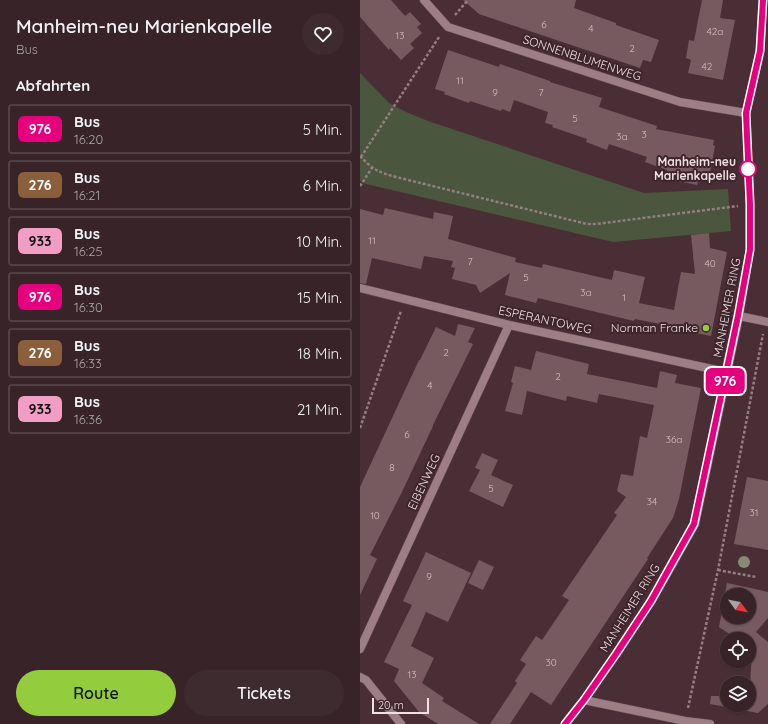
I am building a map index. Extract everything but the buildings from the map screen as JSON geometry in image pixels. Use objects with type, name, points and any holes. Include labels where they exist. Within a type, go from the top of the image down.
[{"type":"street","name":"SONNENBLUMENWEG","points":[[424,0],[448,27],[680,102],[746,113]]},
{"type":"street","name":"MANHEIMER RING","points":[[565,724],[584,700],[651,601],[694,524],[738,316],[750,250],[750,204],[746,113],[764,52],[763,0]]},
{"type":"street","name":"ESPERANTOWEG","points":[[360,288],[509,325],[726,372]]},
{"type":"street","points":[[738,316],[767,322]]},
{"type":"street","name":"EIBENWEG","points":[[360,649],[509,325]]},
{"type":"street","points":[[360,677],[366,680],[401,724]]},
{"type":"street","points":[[584,700],[710,724]]},
{"type":"path","points":[[468,0],[446,25],[360,157],[372,168],[379,172],[396,177],[587,224],[750,204]]},
{"type":"path","points":[[360,186],[372,168]]},
{"type":"path","points":[[360,428],[405,299]]},
{"type":"path","points":[[685,720],[718,570],[767,322]]},
{"type":"path","points":[[718,570],[756,577]]},
{"type":"green space","points":[[360,73],[389,103],[406,112],[428,121],[644,193],[728,189],[731,231],[613,242],[362,183],[360,180]]},
{"type":"bus line","name":"976","points":[[565,724],[584,700],[651,601],[694,524],[738,316],[750,250],[750,204],[746,113],[760,51],[763,0]]},
{"type":"place","name":"Manheim-neu Marienkapelle","points":[[748,169]]},
{"type":"place","name":"Norman Franke","points":[[706,328]]}]
